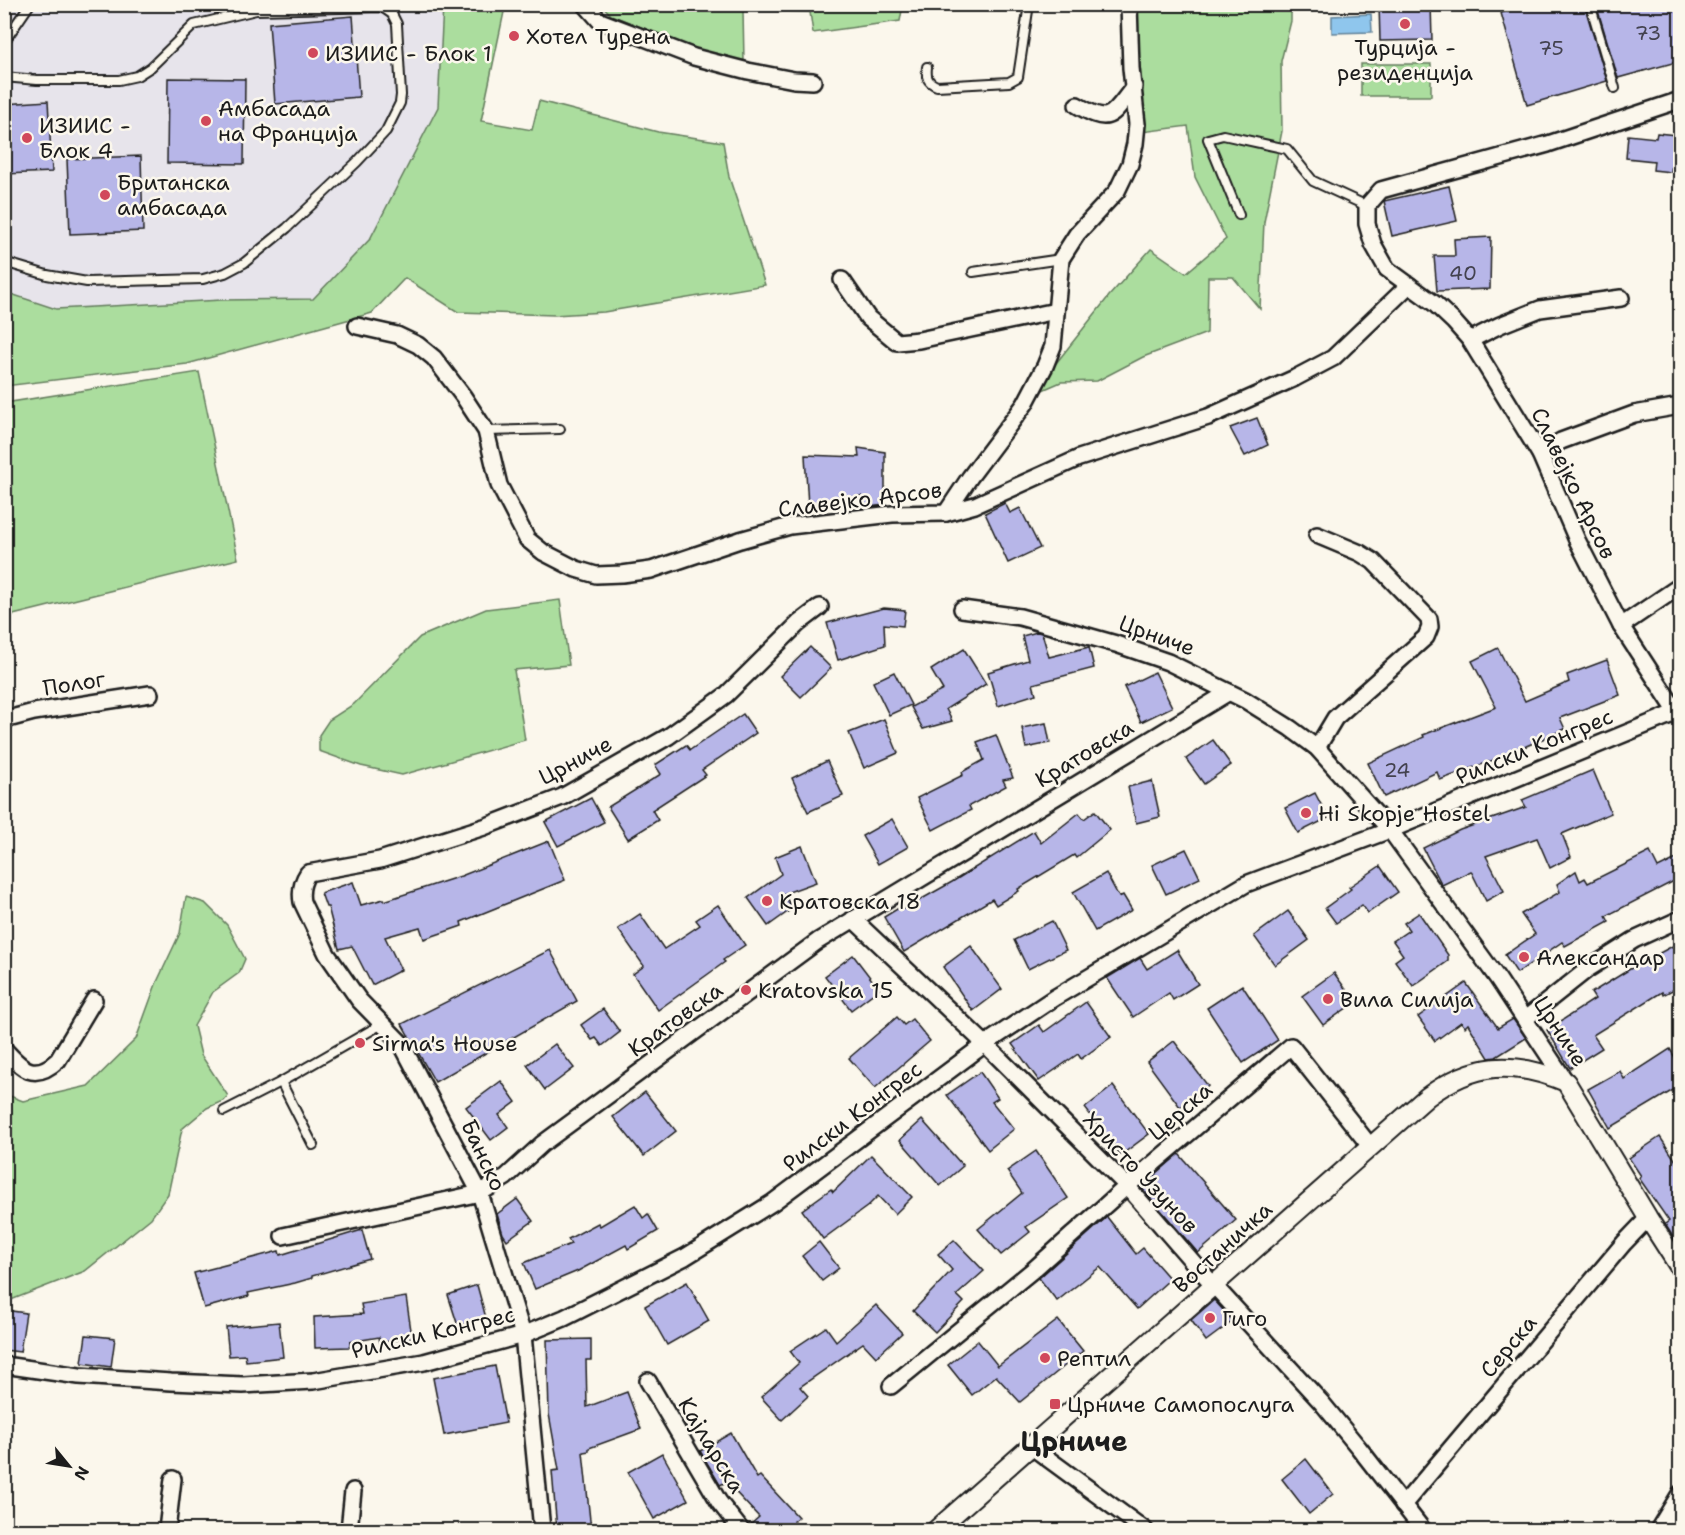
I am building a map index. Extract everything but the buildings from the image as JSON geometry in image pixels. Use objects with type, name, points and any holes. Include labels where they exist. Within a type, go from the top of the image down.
[{"type":"street","points":[[585,4],[600,21],[694,57],[748,71],[794,80],[813,81]]},
{"type":"street","points":[[946,513],[981,461],[1025,404],[1053,346],[1061,259],[1077,234],[1117,191],[1131,164],[1137,124],[1131,68],[1129,4]]},
{"type":"street","points":[[1077,105],[1095,116],[1109,115],[1134,87]]},
{"type":"street","points":[[1367,206],[1381,190],[1548,144],[1680,100]]},
{"type":"street","name":"Славејко Арсов","points":[[1367,206],[1367,224],[1373,244],[1387,269],[1435,304],[1470,340],[1540,454],[1576,540],[1621,626],[1679,713]]},
{"type":"street","points":[[842,280],[868,318],[897,342],[919,340],[1056,311]]},
{"type":"street","name":"Славејко Арсов","points":[[357,326],[397,335],[418,345],[434,358],[486,431],[499,485],[527,540],[562,563],[596,575],[622,574],[651,570],[790,526],[892,514],[946,513],[975,505],[1080,458],[1208,417],[1295,378],[1333,358],[1409,285]]},
{"type":"street","points":[[1470,340],[1540,309],[1621,298]]},
{"type":"street","points":[[1540,454],[1561,441],[1634,414],[1680,406]]},
{"type":"street","points":[[1317,535],[1373,561],[1429,619],[1430,627],[1426,637],[1335,718],[1317,748]]},
{"type":"street","points":[[1621,626],[1680,586]]},
{"type":"street","name":"Црниче","points":[[308,873],[380,860],[484,827],[562,797],[669,736],[707,710],[726,695],[799,623],[820,607]]},
{"type":"street","name":"Црниче","points":[[963,609],[1020,617],[1116,644],[1168,662],[1229,692],[1290,728],[1317,748],[1390,830],[1525,1019],[1680,1268]]},
{"type":"street","name":"Кратовска","points":[[283,1236],[480,1192],[506,1177],[542,1144],[818,941],[1229,692]]},
{"type":"street","name":"Полог","points":[[4,720],[34,712],[150,694]]},
{"type":"street","name":"Рилски Конгрес","points":[[4,1365],[79,1376],[171,1382],[243,1384],[313,1381],[424,1362],[523,1335],[564,1318],[685,1257],[772,1203],[985,1044],[1054,998],[1246,884],[1390,830],[1679,713]]},
{"type":"street","name":"Банско","points":[[308,873],[302,887],[302,902],[322,944],[359,1000],[401,1043],[480,1192],[523,1335],[542,1530]]},
{"type":"street","name":"Христо Узунов","points":[[853,919],[985,1044],[1127,1185],[1199,1269],[1322,1403],[1423,1530]]},
{"type":"street","points":[[1525,1019],[1588,969],[1634,940],[1680,919]]},
{"type":"street","points":[[4,1049],[19,1066],[30,1071],[38,1072],[50,1067],[58,1060],[94,1000]]},
{"type":"street","name":"Церска","points":[[891,1386],[1033,1270],[1127,1185],[1291,1046],[1370,1146]]},
{"type":"street","name":"Востаничка","points":[[936,1530],[1370,1146],[1441,1086],[1472,1071],[1518,1067],[1544,1073],[1566,1082]]},
{"type":"street","name":"Серска","points":[[1403,1505],[1624,1243],[1648,1218]]},
{"type":"street","name":"Кајларска","points":[[648,1381],[719,1502],[741,1530]]},
{"type":"street","points":[[1032,1447],[1145,1530]]},
{"type":"street","points":[[167,1530],[173,1479]]},
{"type":"street","points":[[349,1530],[353,1491]]},
{"type":"street","points":[[1658,1530],[1680,1494]]},
{"type":"lane","points":[[4,42],[30,4]]},
{"type":"lane","points":[[927,67],[926,76],[930,83],[937,86],[1015,80],[1018,77],[1029,4]]},
{"type":"lane","points":[[1590,4],[1615,88]]},
{"type":"lane","points":[[4,77],[37,80],[119,80],[138,76],[151,67],[194,25],[256,10],[382,7],[392,14],[397,24],[401,95],[400,103],[386,131],[357,162],[286,228],[244,262],[225,273],[203,279],[87,282],[47,275],[4,262]]},
{"type":"lane","points":[[1239,215],[1208,139],[1223,135],[1287,149],[1313,181],[1367,206]]},
{"type":"lane","points":[[973,272],[1061,259]]},
{"type":"lane","points":[[486,431],[560,429]]},
{"type":"lane","points":[[224,1111],[281,1082],[382,1024]]},
{"type":"lane","points":[[281,1082],[313,1145]]},
{"type":"shaded area","points":[[5,5],[443,5],[438,106],[370,239],[312,299],[222,300],[56,309],[5,292]]},
{"type":"green space","points":[[443,5],[489,5],[504,12],[481,121],[532,130],[539,101],[658,132],[723,142],[729,177],[765,285],[604,312],[554,315],[458,312],[405,278],[372,313],[187,364],[5,386],[5,292],[56,309],[222,300],[313,299],[370,239],[438,107]]},
{"type":"green space","points":[[602,5],[903,5],[900,21],[813,33],[810,12],[743,10],[744,62],[703,52],[611,15]]},
{"type":"green space","points":[[1138,5],[1291,5],[1291,21],[1281,61],[1282,131],[1264,222],[1260,309],[1233,277],[1208,277],[1207,333],[1143,357],[1097,381],[1061,382],[1031,395],[1109,296],[1151,249],[1186,273],[1226,239],[1195,177],[1188,126],[1142,132],[1133,60]]},
{"type":"green space","points":[[1361,64],[1431,64],[1431,96],[1361,96]]},
{"type":"green space","points":[[199,372],[238,559],[5,617],[5,403]]},
{"type":"green space","points":[[560,600],[569,665],[514,670],[525,740],[402,775],[361,766],[319,751],[319,735],[329,720],[354,704],[420,637],[486,609]]},
{"type":"green space","points":[[186,897],[205,903],[227,925],[245,959],[239,973],[213,992],[194,1026],[201,1055],[228,1096],[225,1100],[207,1108],[182,1129],[168,1194],[151,1218],[85,1271],[11,1300],[5,1298],[5,1094],[23,1101],[88,1086],[136,1039],[156,984],[180,933]]},
{"type":"water","points":[[1371,14],[1372,32],[1332,33],[1332,16]]},
{"type":"place","name":"Турција - резиденција","points":[[1405,24]]},
{"type":"place","name":"Хотел Турена","points":[[514,36]]},
{"type":"place","name":"ИЗИИС - Блок 1","points":[[313,53]]},
{"type":"place","name":"Амбасада на Франција","points":[[206,121]]},
{"type":"place","name":"ИЗИИС - Блок 4","points":[[27,138]]},
{"type":"place","name":"Британска амбасада","points":[[105,195]]},
{"type":"place","name":"Hi Skopje Hostel","points":[[1306,813]]},
{"type":"place","name":"Кратовска 18","points":[[767,901]]},
{"type":"place","name":"Александар","points":[[1524,957]]},
{"type":"place","name":"Kratovska 15","points":[[746,990]]},
{"type":"place","name":"Вила Силија","points":[[1328,999]]},
{"type":"place","name":"Sirma's House","points":[[360,1043]]},
{"type":"place","name":"Гиго","points":[[1210,1318]]},
{"type":"place","name":"Рептил","points":[[1045,1358]]},
{"type":"place","name":"Црниче Самопослуга","points":[[1055,1404]]},
{"type":"district","name":"Црниче","points":[[1074,1441]]}]
